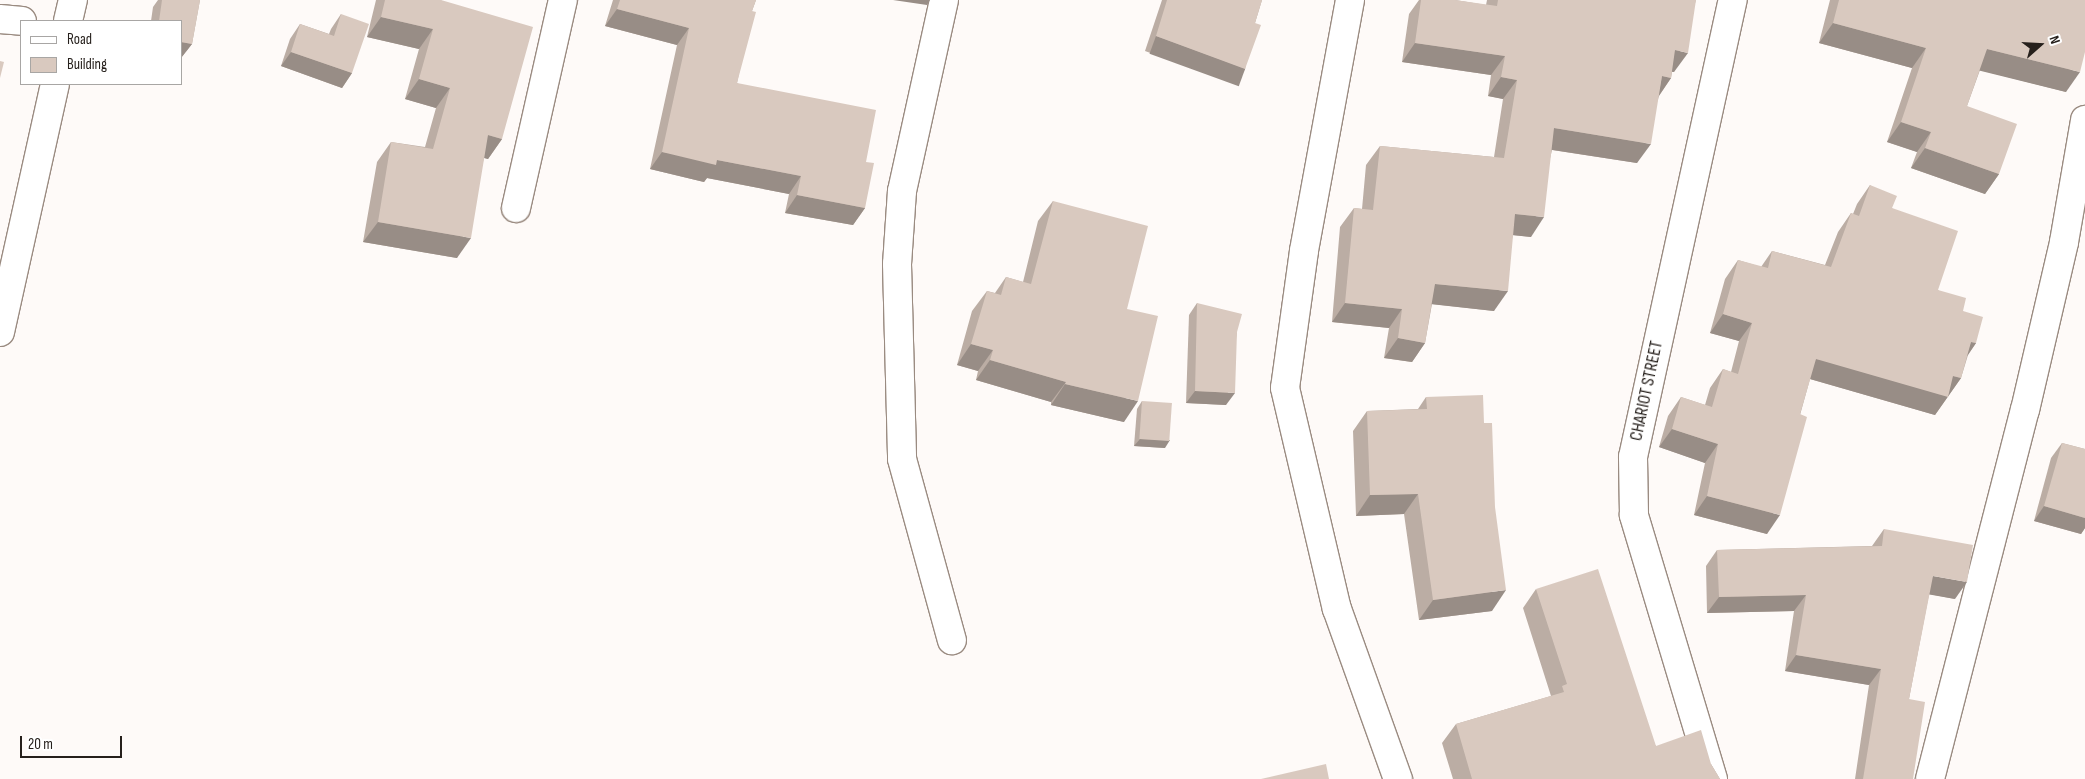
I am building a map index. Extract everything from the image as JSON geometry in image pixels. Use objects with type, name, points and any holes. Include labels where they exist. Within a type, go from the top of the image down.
[{"type":"street","points":[[68,20],[73,0]]},
{"type":"street","points":[[516,208],[562,0]]},
{"type":"street","points":[[944,0],[902,191],[896,264],[902,459],[952,640]]},
{"type":"street","points":[[1350,0],[1304,250],[1286,388],[1337,609],[1398,779]]},
{"type":"street","name":"CHARIOT STREET","points":[[1713,779],[1634,515],[1633,457],[1733,0]]},
{"type":"street","points":[[0,19],[20,21]]},
{"type":"street","points":[[0,332],[54,85]]},
{"type":"street","points":[[1930,779],[2025,410],[2064,242],[2085,120]]},
{"type":"building","points":[[162,0],[200,0],[192,44],[182,42],[182,20],[159,20]]},
{"type":"building","points":[[385,0],[441,0],[533,27],[502,139],[488,135],[471,238],[378,222],[391,142],[433,149],[450,88],[419,79],[433,29],[381,17]]},
{"type":"building","points":[[620,0],[756,0],[752,11],[756,12],[737,83],[876,110],[866,162],[874,163],[865,208],[797,195],[801,176],[717,160],[716,165],[662,152],[689,28],[617,9]]},
{"type":"building","points":[[1167,0],[1262,0],[1255,23],[1261,25],[1245,69],[1156,36]]},
{"type":"building","points":[[1421,0],[1455,0],[1497,6],[1498,0],[1696,0],[1688,53],[1675,50],[1671,78],[1662,76],[1651,144],[1554,128],[1544,217],[1515,214],[1508,291],[1435,284],[1425,343],[1398,338],[1402,309],[1345,303],[1354,208],[1373,210],[1380,146],[1504,158],[1517,80],[1501,77],[1505,56],[1415,43]]},
{"type":"building","points":[[1839,0],[2085,0],[2085,52],[2080,72],[1987,49],[1967,106],[2017,124],[1999,174],[1925,148],[1931,132],[1901,122],[1926,48],[1833,23]]},
{"type":"building","points":[[341,14],[369,24],[352,73],[291,52],[300,24],[334,36]]},
{"type":"building","points":[[0,61],[4,62],[0,78]]},
{"type":"building","points":[[1870,185],[1897,196],[1892,208],[1958,231],[1938,290],[1966,298],[1963,311],[1983,317],[1976,343],[1971,342],[1961,378],[1953,376],[1948,397],[1816,359],[1800,414],[1807,417],[1780,515],[1707,496],[1718,444],[1672,429],[1681,397],[1712,407],[1723,369],[1738,374],[1752,323],[1723,314],[1738,260],[1768,268],[1772,251],[1831,267],[1851,213],[1859,216]]},
{"type":"building","points":[[1053,201],[1148,226],[1127,309],[1158,316],[1138,401],[1065,384],[1066,382],[990,360],[993,350],[971,344],[987,291],[1001,295],[1006,277],[1031,284]]},
{"type":"building","points":[[1197,303],[1242,314],[1237,332],[1235,393],[1195,391]]},
{"type":"building","points":[[1483,395],[1484,423],[1492,423],[1495,507],[1506,590],[1433,600],[1418,494],[1370,495],[1367,411],[1427,409],[1426,397]]},
{"type":"building","points":[[1142,401],[1172,403],[1169,441],[1139,439]]},
{"type":"building","points":[[2062,443],[2085,449],[2085,518],[2044,506]]},
{"type":"building","points":[[1884,529],[1973,545],[1967,582],[1933,576],[1909,699],[1925,702],[1913,779],[1863,779],[1881,669],[1796,655],[1806,595],[1719,597],[1717,550],[1882,546]]},
{"type":"building","points":[[1598,569],[1656,746],[1701,730],[1711,764],[1720,779],[1472,779],[1456,724],[1564,692],[1562,686],[1567,684],[1536,589]]},
{"type":"building","points":[[1326,764],[1329,779],[1261,779]]}]
